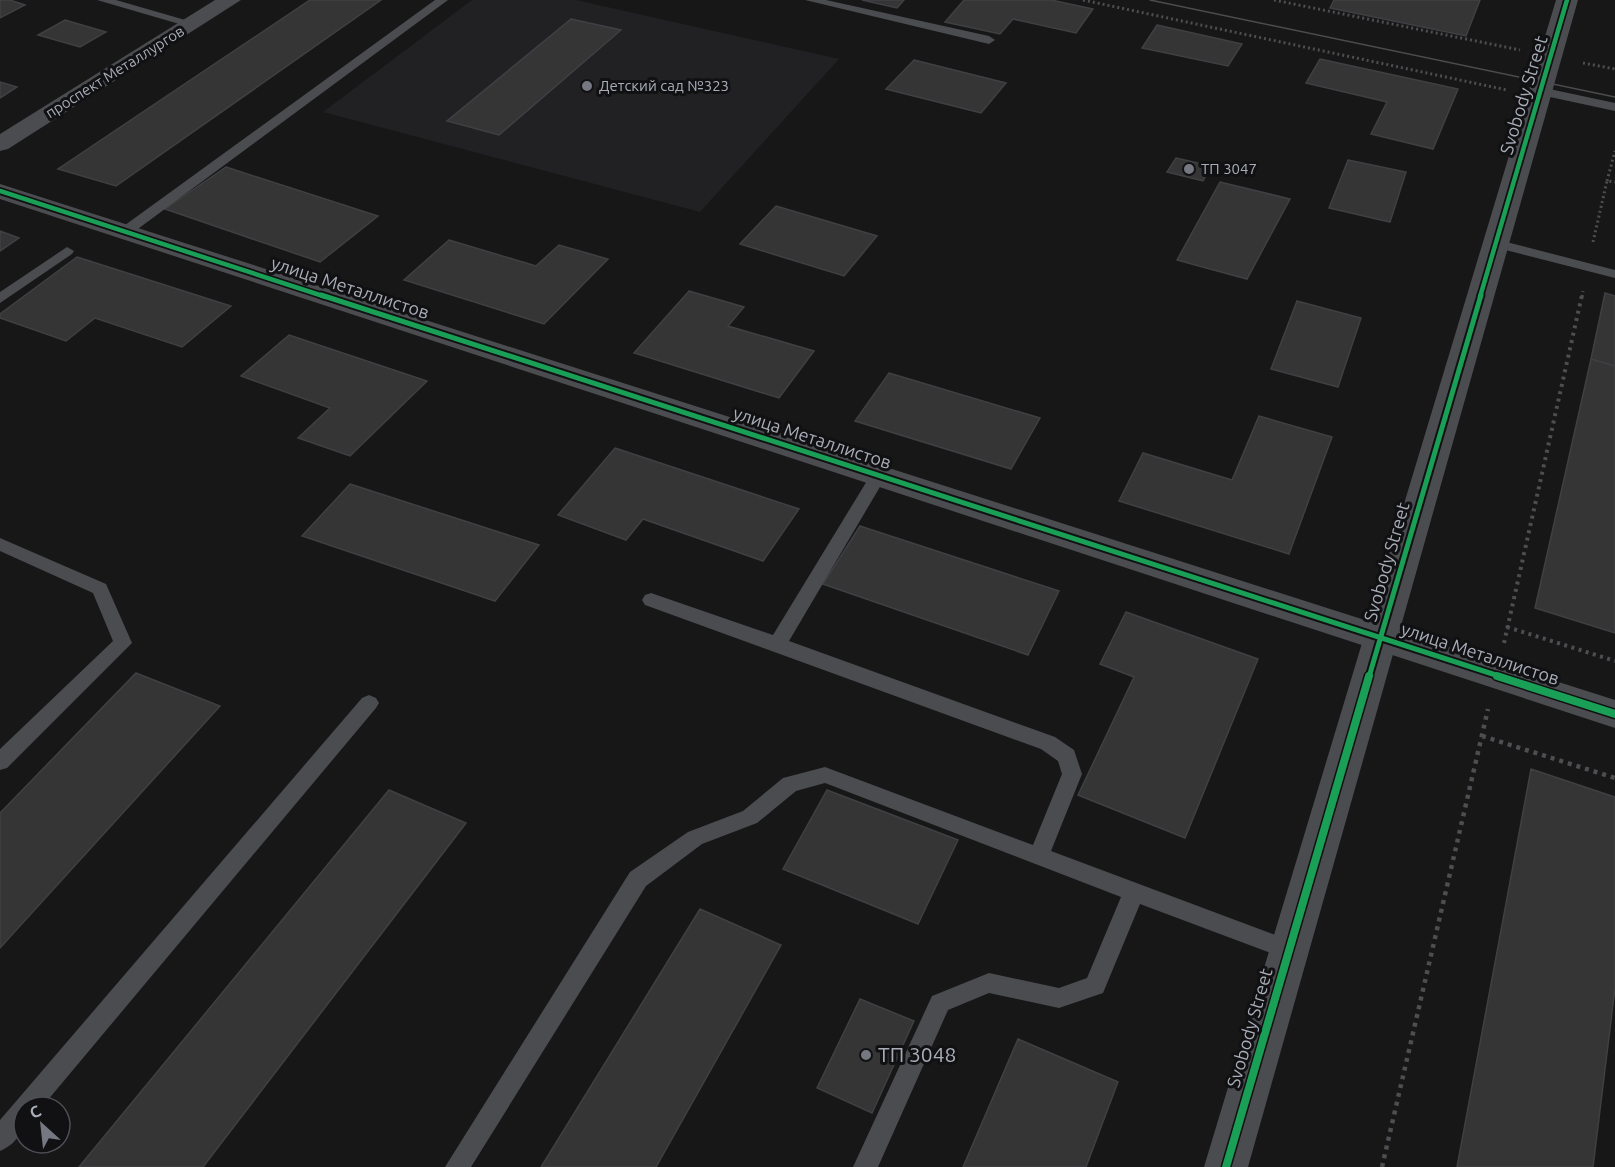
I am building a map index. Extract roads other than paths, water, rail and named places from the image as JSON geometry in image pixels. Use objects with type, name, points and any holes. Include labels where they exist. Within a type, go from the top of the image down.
[{"type":"street","name":"проспект Металлургов","points":[[0,144],[230,0]]},
{"type":"street","name":"Svobody Street","points":[[1226,1167],[1567,0]]},
{"type":"street","name":"улица Металлистов","points":[[0,191],[1615,714]]},
{"type":"lane","points":[[103,0],[193,24]]},
{"type":"lane","points":[[126,231],[442,0]]},
{"type":"lane","points":[[811,0],[989,40]]},
{"type":"lane","points":[[1540,94],[1615,107]]},
{"type":"lane","points":[[1495,243],[1615,274]]},
{"type":"lane","points":[[0,299],[67,251]]},
{"type":"lane","points":[[777,644],[879,475]]},
{"type":"lane","points":[[0,544],[100,589],[123,643],[0,762]]},
{"type":"lane","points":[[651,600],[1048,743],[1067,756],[1072,774],[1039,856]]},
{"type":"lane","points":[[37,1095],[369,703]]},
{"type":"lane","points":[[457,1167],[638,879],[695,838],[750,817],[790,784],[825,775],[1289,950]]},
{"type":"lane","points":[[865,1167],[940,1003],[989,983],[1059,998],[1095,986],[1134,892]]},
{"type":"lane","points":[[0,1139],[12,1125]]},
{"type":"tram line","points":[[1150,0],[1615,97]]},
{"type":"place","name":"Детский сад №323","points":[[587,86]]},
{"type":"place","name":"ТП 3047","points":[[1189,169]]},
{"type":"place","name":"ТП 3048","points":[[866,1055]]}]
